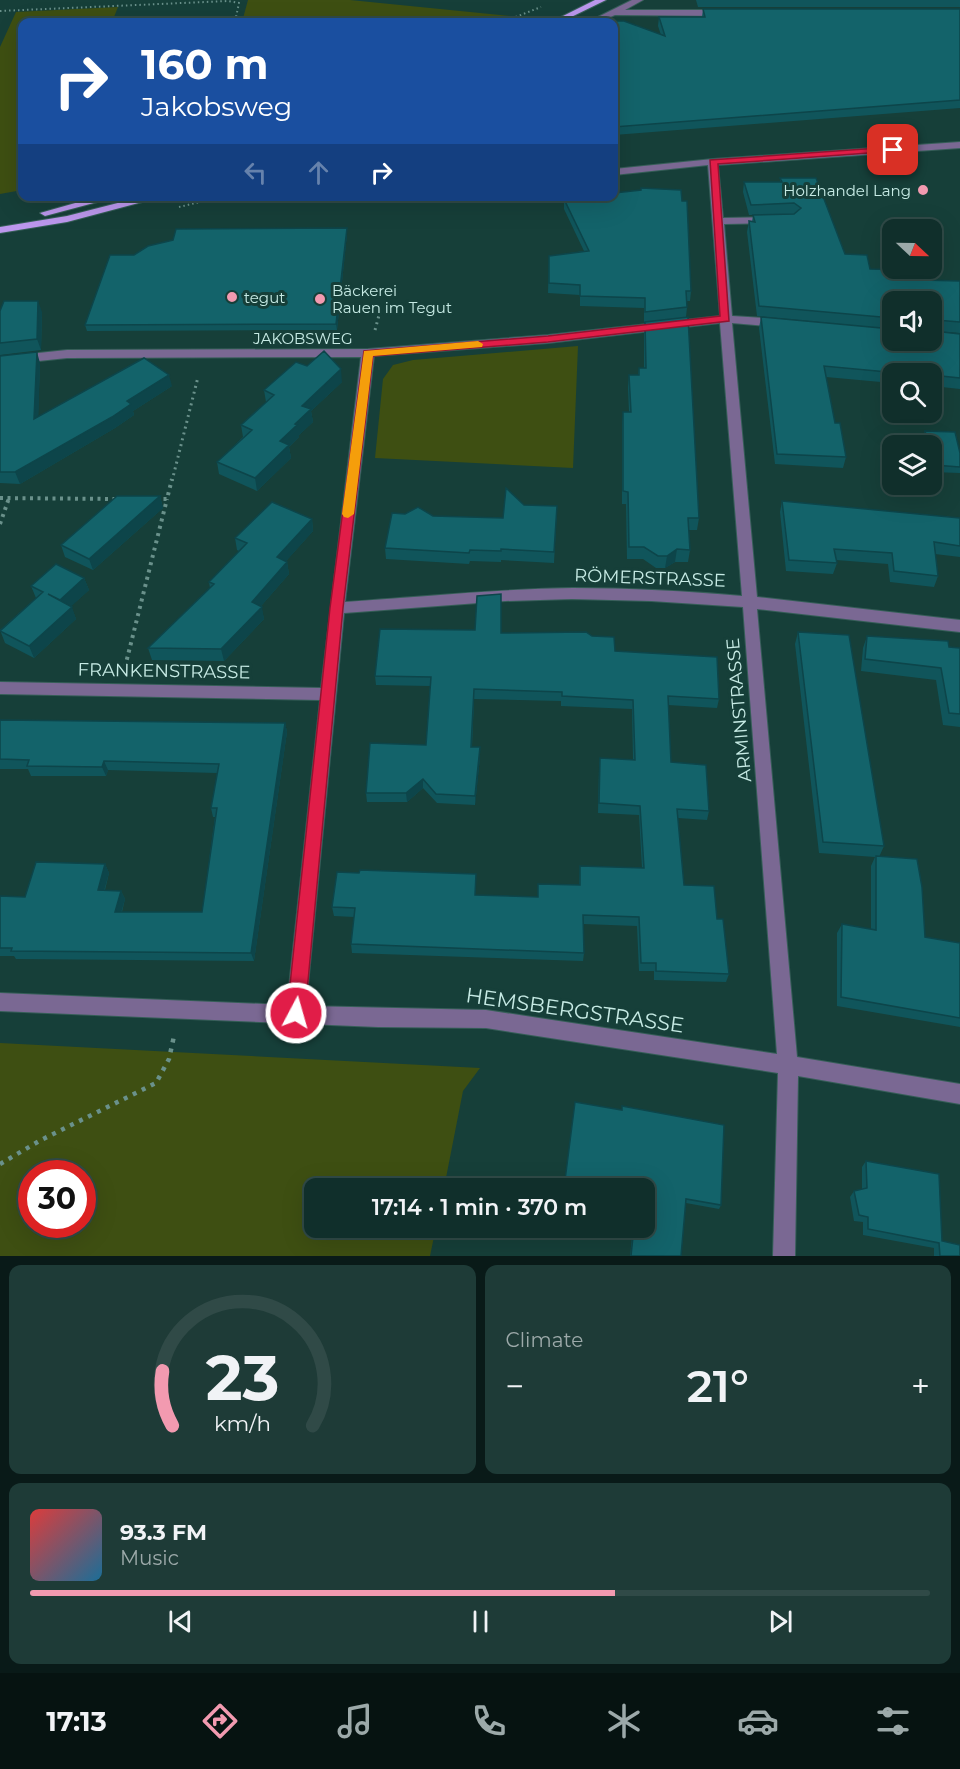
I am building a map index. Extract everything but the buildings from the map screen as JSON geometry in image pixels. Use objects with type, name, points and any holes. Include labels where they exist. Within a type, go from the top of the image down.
[{"type":"main road","points":[[564,18],[602,0]]},
{"type":"main road","points":[[0,223],[94,201]]},
{"type":"main road","points":[[0,230],[67,219],[140,201]]},
{"type":"street","points":[[601,18],[639,0]]},
{"type":"street","points":[[614,12],[737,13]]},
{"type":"street","points":[[618,172],[713,162],[960,145]]},
{"type":"street","name":"ARMINSTRASSE","points":[[713,162],[788,1065],[784,1256]]},
{"type":"street","points":[[717,221],[782,219]]},
{"type":"street","name":"JAKOBSWEG","points":[[0,361],[67,354],[368,353],[548,339],[725,319],[797,325]]},
{"type":"street","points":[[296,1013],[337,608],[368,353]]},
{"type":"street","name":"RÖMERSTRASSE","points":[[337,608],[510,596],[604,594],[750,601],[960,626]]},
{"type":"street","name":"FRANKENSTRASSE","points":[[0,688],[328,694]]},
{"type":"street","name":"HEMSBERGSTRASSE","points":[[0,1002],[378,1018],[486,1019],[960,1094]]},
{"type":"path","points":[[0,11],[228,1],[239,2],[236,18]]},
{"type":"path","points":[[513,18],[547,4]]},
{"type":"path","points":[[120,690],[204,353]]},
{"type":"path","points":[[0,498],[122,499]]},
{"type":"path","points":[[0,524],[9,498]]},
{"type":"path","points":[[156,499],[167,499]]},
{"type":"path","points":[[0,1164],[41,1140],[156,1083],[169,1059],[179,1008]]},
{"type":"green space","points":[[248,0],[350,0],[510,16],[505,18],[243,18]]},
{"type":"green space","points":[[118,7],[114,18],[18,18],[18,191],[0,194],[0,47],[16,12]]},
{"type":"green space","points":[[578,346],[573,468],[375,458],[383,379],[393,365],[413,360]]},
{"type":"green space","points":[[0,1043],[480,1068],[463,1091],[446,1178],[304,1178],[304,1238],[434,1238],[430,1256],[0,1256]]},
{"type":"slow traffic","points":[[348,514],[368,353],[478,344]]},
{"type":"place","name":"Holzhandel Lang","points":[[923,190]]},
{"type":"place","name":"tegut","points":[[232,297]]},
{"type":"place","name":"Bäckerei Rauen im Tegut","points":[[320,299]]},
{"type":"route","points":[[296,1013],[337,608],[368,353],[548,339],[725,319],[713,162],[893,150]]}]
